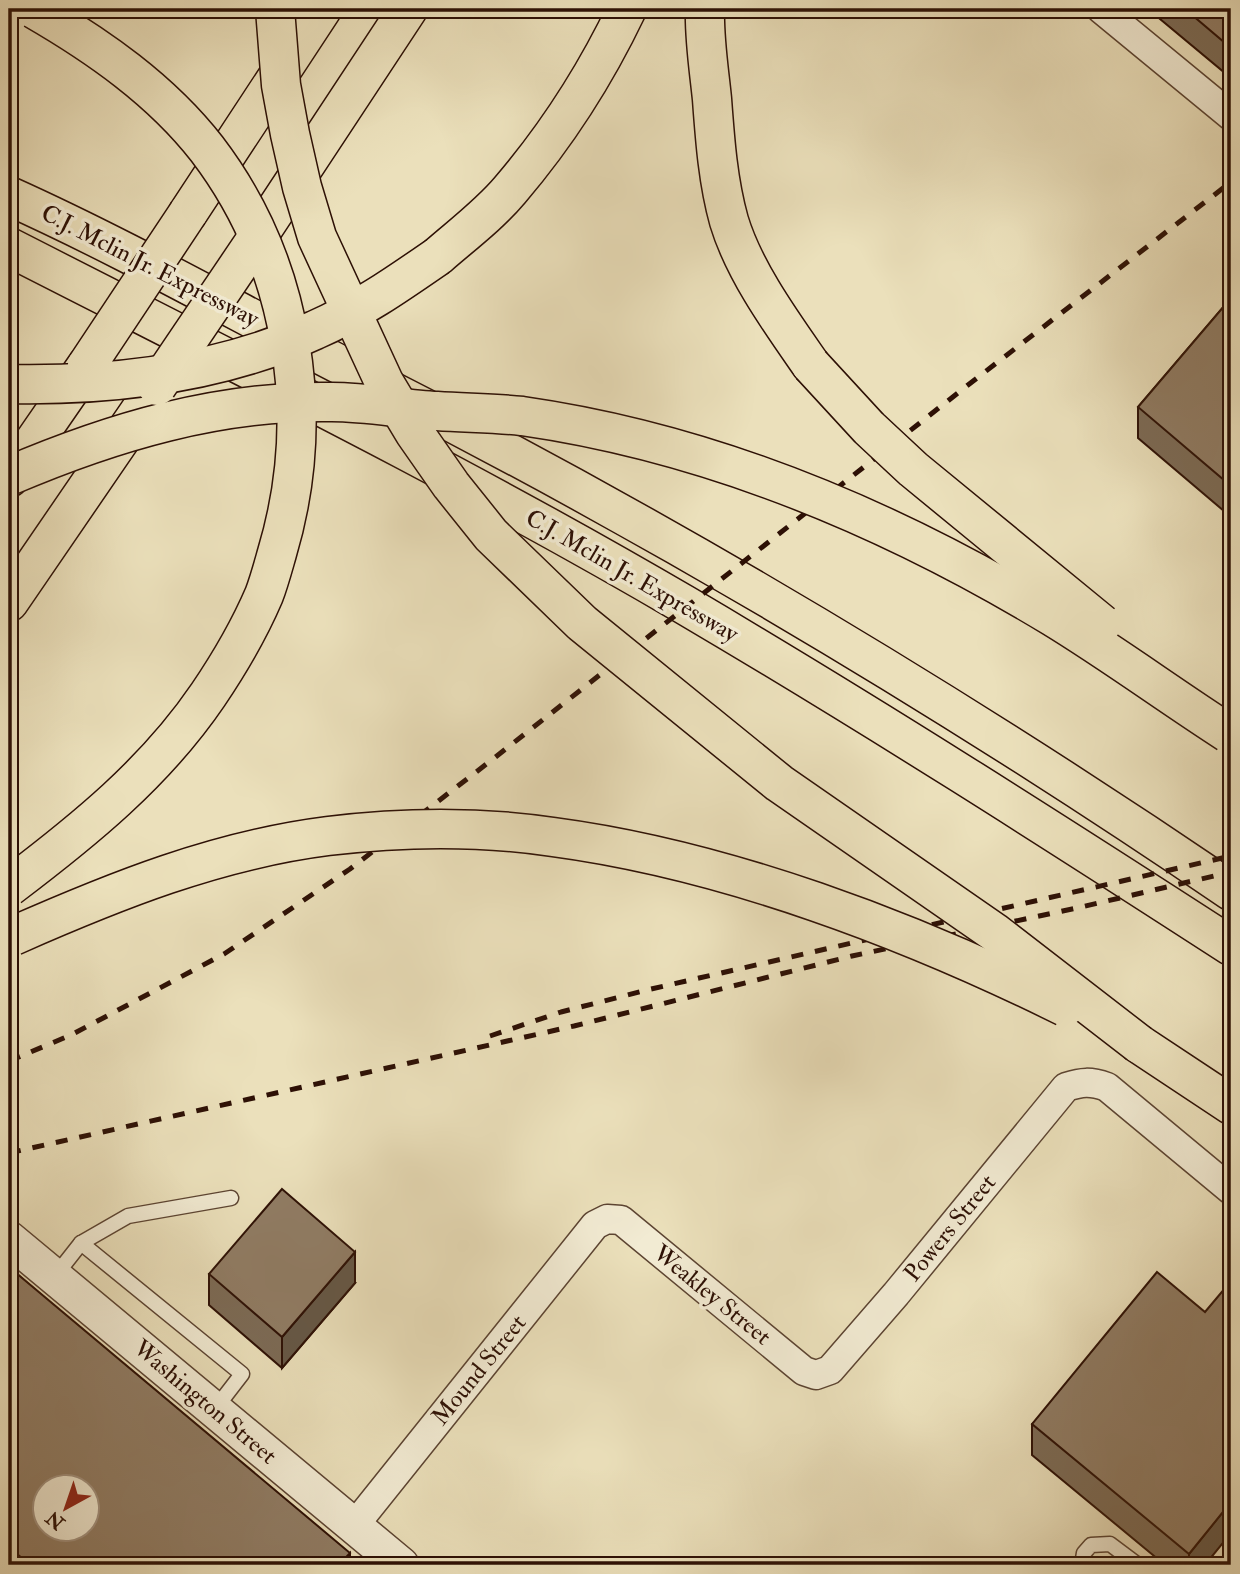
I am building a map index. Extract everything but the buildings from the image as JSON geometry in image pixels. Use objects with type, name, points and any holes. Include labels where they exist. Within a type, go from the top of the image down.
[{"type":"highway","points":[[9,887],[113,805],[163,753],[208,696],[246,634],[265,593],[283,532],[292,485],[296,438],[295,371],[288,325],[274,274],[258,234],[234,189],[205,148],[139,80],[101,50],[34,9]]},
{"type":"highway","points":[[275,9],[281,85],[290,134],[317,237],[360,334],[390,392],[451,485],[491,535],[582,622],[779,783],[994,932],[1139,1044],[1231,1105]]},
{"type":"highway","points":[[9,477],[87,365],[322,9]]},
{"type":"highway","points":[[9,602],[255,241],[408,9]]},
{"type":"highway","points":[[9,384],[105,383],[160,377],[205,367],[315,330],[372,300],[438,256],[509,192],[565,119],[600,62],[627,9]]},
{"type":"highway","points":[[705,23],[717,159],[729,222],[753,275],[811,365],[869,428],[913,470],[1090,614],[1229,735]]},
{"type":"highway","name":"C.J. Mclin Jr. Expressway","points":[[9,196],[308,347],[607,505],[957,712],[1231,891]]},
{"type":"highway","name":"C.J. Mclin Jr. Expressway","points":[[9,247],[396,444],[682,603],[991,790],[1231,946]]},
{"type":"highway","points":[[9,477],[65,452],[133,430],[212,411],[271,404],[334,402],[520,416],[617,434],[713,461],[802,491],[888,528],[1054,617],[1229,735]]},
{"type":"highway","points":[[11,937],[106,895],[183,867],[278,845],[388,831],[471,830],[553,837],[642,853],[811,901],[911,937],[1021,985],[1139,1044]]},
{"type":"street","points":[[1101,9],[1231,116]]},
{"type":"street","name":"Powers Street","points":[[816,1375],[830,1370],[897,1294],[1066,1087],[1091,1082],[1107,1087],[1231,1190]]},
{"type":"street","name":"Weakley Street","points":[[607,1219],[621,1220],[804,1371],[816,1375]]},
{"type":"street","name":"Mound Street","points":[[354,1526],[595,1225],[607,1219]]},
{"type":"street","name":"Washington Street","points":[[11,1245],[401,1565]]},
{"type":"lane","points":[[54,1278],[81,1243],[128,1216],[231,1198]]},
{"type":"lane","points":[[81,1243],[242,1374],[214,1410]]},
{"type":"lane","points":[[1082,1565],[1084,1553],[1091,1545],[1110,1544],[1138,1565]]},
{"type":"railway","points":[[9,1061],[71,1035],[224,954],[350,869],[1231,182]]},
{"type":"railway","points":[[490,1036],[561,1012],[647,990],[1231,856]]},
{"type":"railway","points":[[9,1153],[574,1026],[852,956],[1231,872]]}]
